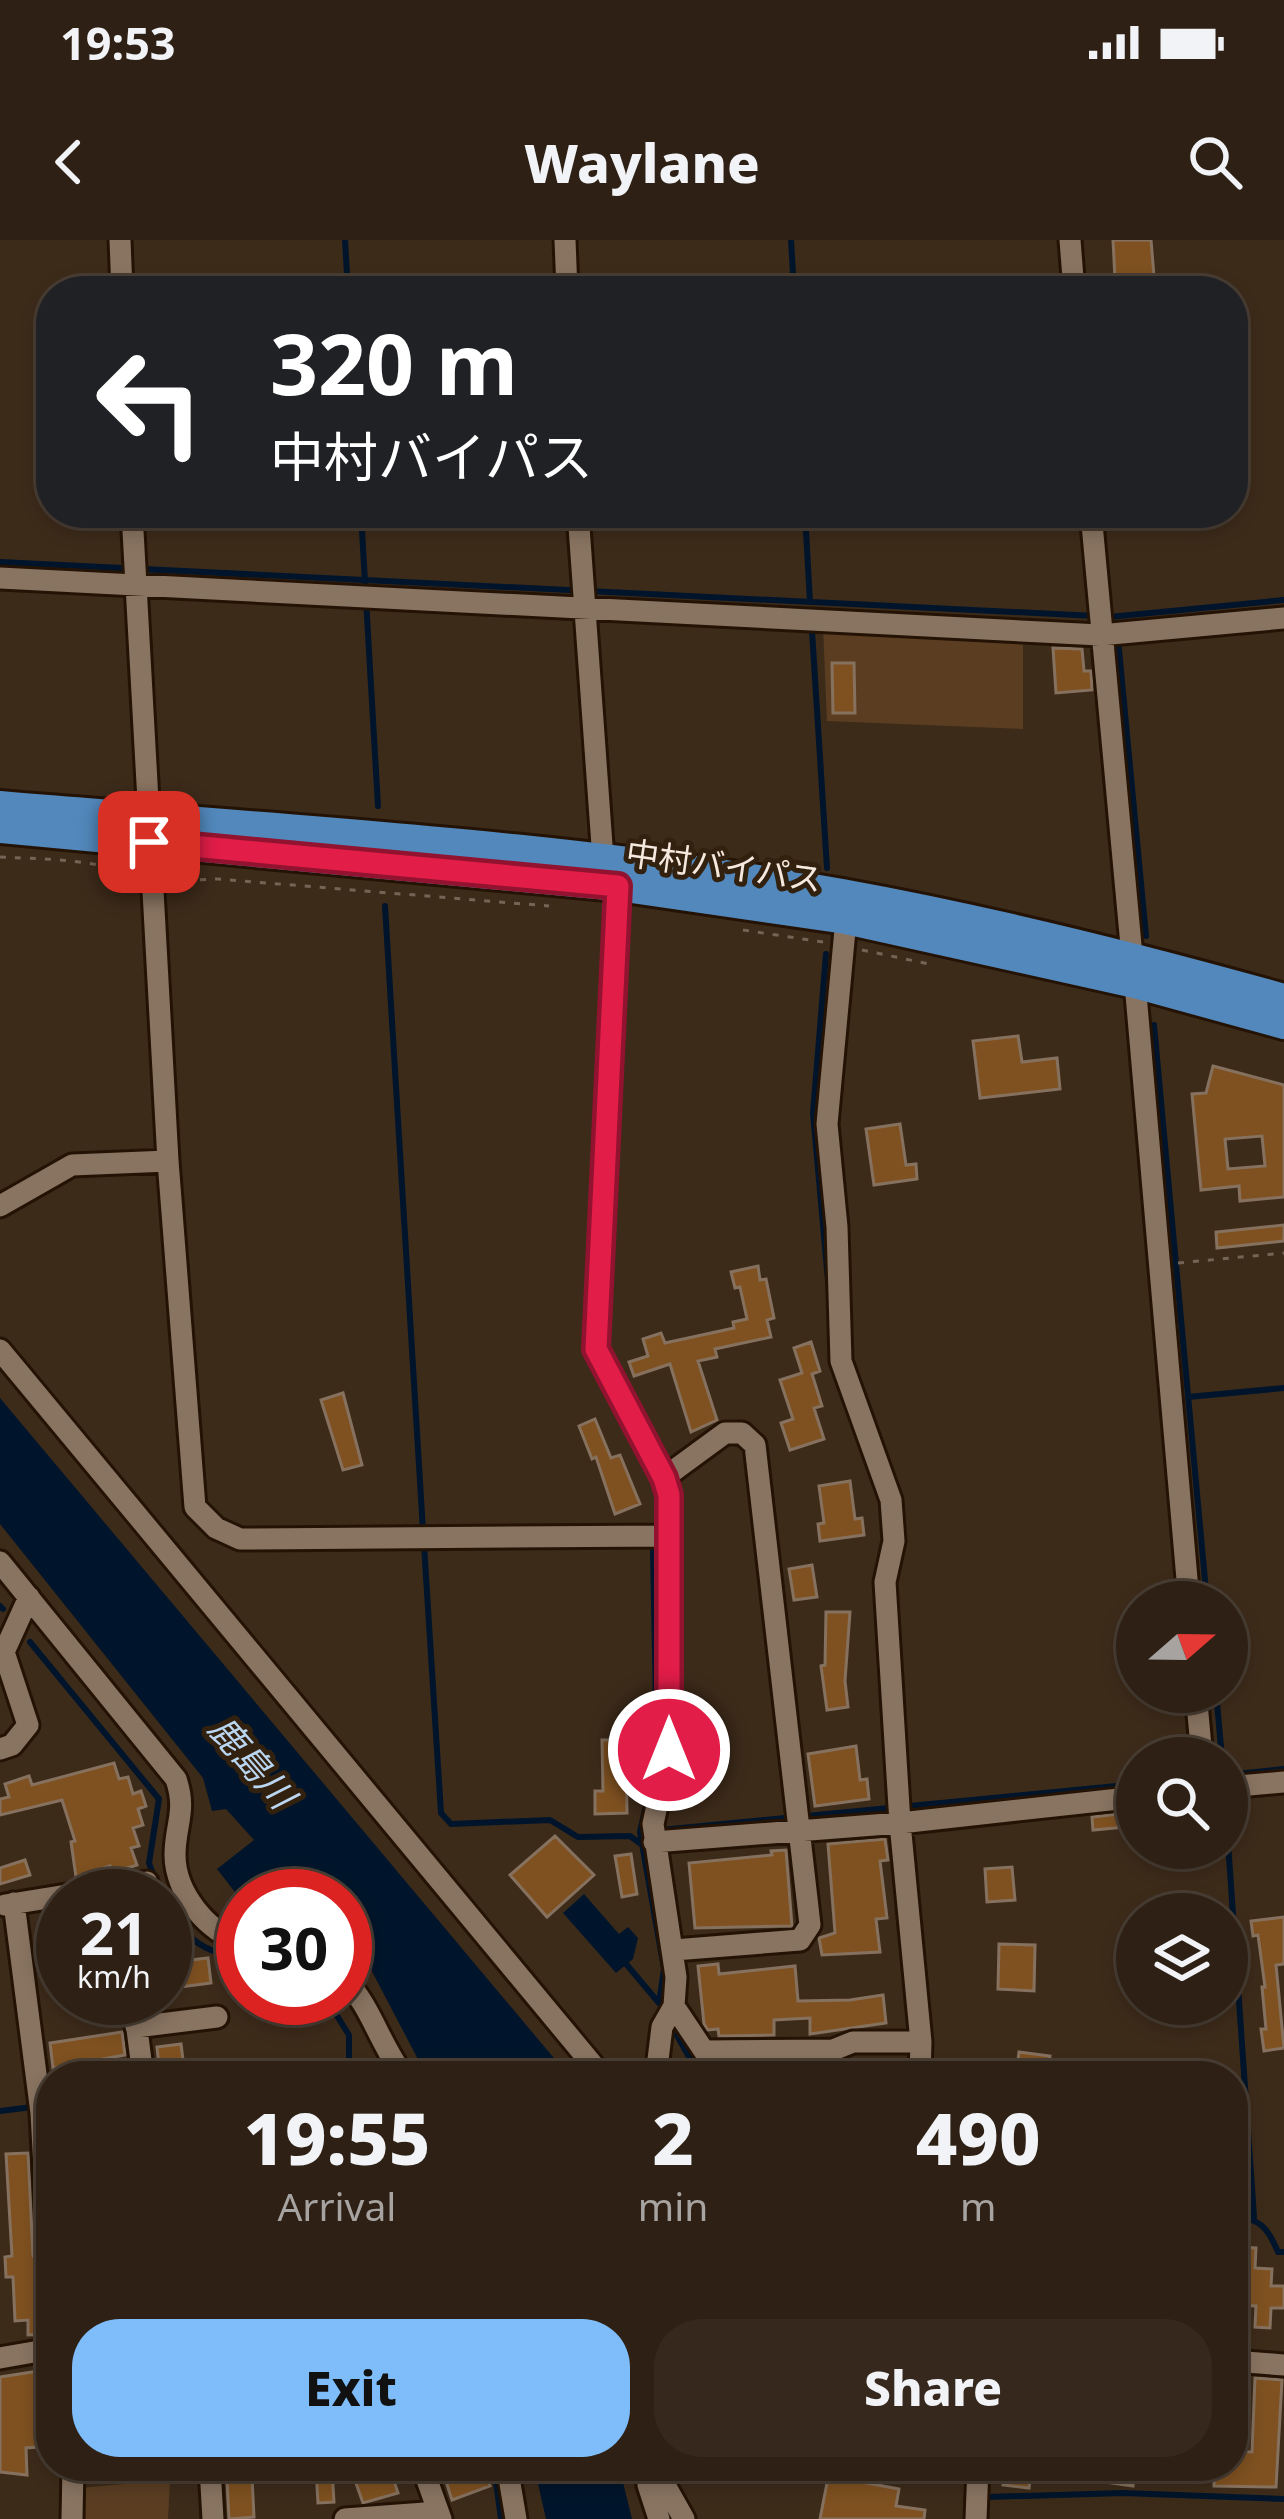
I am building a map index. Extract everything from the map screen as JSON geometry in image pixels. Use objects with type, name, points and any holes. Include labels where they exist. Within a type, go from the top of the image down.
[{"type":"highway","name":"中村バイパス","points":[[0,806],[149,830],[841,894],[1133,969],[1284,1024]]},
{"type":"highway","name":"中村バイパス","points":[[0,829],[149,830]]},
{"type":"highway","name":"中村バイパス","points":[[610,873],[1284,999]]},
{"type":"street","points":[[120,240],[121,276]]},
{"type":"street","points":[[565,240],[566,276]]},
{"type":"street","points":[[1070,240],[1073,276]]},
{"type":"street","points":[[133,528],[168,1161],[195,1507],[225,1535],[240,1539],[668,1536]]},
{"type":"street","points":[[579,528],[610,873],[596,1349],[669,1495],[669,1750],[654,1833],[674,1950],[674,2006],[662,2027],[658,2061]]},
{"type":"street","points":[[1092,528],[1187,1581]]},
{"type":"street","points":[[0,578],[1100,634],[1284,618]]},
{"type":"street","points":[[846,919],[826,1124],[837,1226],[841,1360],[891,1500],[894,1541],[885,1582],[920,2061]]},
{"type":"street","points":[[0,1206],[72,1166],[168,1161]]},
{"type":"street","points":[[0,1350],[590,2061]]},
{"type":"street","points":[[664,1478],[725,1433],[742,1433],[755,1445],[810,1925],[800,1940],[674,1950]]},
{"type":"street","points":[[0,1562],[176,1779],[184,1802],[175,1858],[184,1888],[216,1931]]},
{"type":"street","points":[[0,1749],[12,1744],[28,1726],[4,1652],[28,1597]]},
{"type":"street","points":[[1248,1785],[1284,1782]]},
{"type":"street","points":[[654,1833],[800,1830],[1116,1799]]},
{"type":"street","points":[[7,1904],[36,2064]]},
{"type":"street","points":[[674,2006],[704,2051],[833,2050],[853,2042],[921,2042]]},
{"type":"street","points":[[141,2061],[136,2027],[216,2017]]},
{"type":"street","points":[[372,2025],[392,2061]]},
{"type":"street","points":[[0,2358],[36,2352]]},
{"type":"street","points":[[1248,2362],[1284,2365]]},
{"type":"street","points":[[72,2519],[73,2481]]},
{"type":"street","points":[[211,2481],[213,2519]]},
{"type":"street","points":[[345,2519],[440,2516],[427,2481]]},
{"type":"street","points":[[511,2481],[517,2519]]},
{"type":"street","points":[[648,2481],[659,2519]]},
{"type":"street","points":[[976,2519],[977,2481]]},
{"type":"street","points":[[666,2487],[684,2519]]},
{"type":"path","points":[[0,857],[124,871],[152,903],[192,880],[218,879],[567,907]]},
{"type":"path","points":[[1187,1262],[1284,1253]]},
{"type":"shaded area","points":[[823,626],[1023,639],[1023,729],[827,721]]},
{"type":"shaded area","points":[[170,2481],[168,2519],[79,2519],[79,2488]]},
{"type":"water","name":"鹿島川","points":[[0,1398],[556,2061],[419,2061],[372,1971],[372,1869],[217,1869],[254,1840],[226,1809],[212,1811],[203,1778],[0,1524]]},
{"type":"water","points":[[584,1894],[619,1934],[628,1927],[638,1938],[633,1959],[616,1973],[563,1913]]},
{"type":"water","points":[[537,2481],[623,2481],[632,2519],[546,2519]]},
{"type":"building","points":[[1113,240],[1151,240],[1154,276],[1115,276]]},
{"type":"building","points":[[1053,648],[1082,649],[1092,690],[1056,693]]},
{"type":"building","points":[[832,663],[854,663],[855,713],[833,713]]},
{"type":"building","points":[[1018,1036],[1022,1062],[1057,1058],[1060,1089],[980,1098],[973,1041]]},
{"type":"building","points":[[1213,1066],[1284,1085],[1284,1197],[1240,1201],[1239,1186],[1201,1190],[1192,1094],[1206,1093]],"holes":[[[1262,1136],[1265,1166],[1228,1169],[1225,1139]]]},
{"type":"building","points":[[900,1124],[906,1165],[916,1164],[917,1179],[874,1185],[866,1129]]},
{"type":"building","points":[[1284,1225],[1284,1241],[1217,1248],[1216,1232]]},
{"type":"building","points":[[758,1266],[760,1280],[766,1279],[774,1318],[767,1320],[771,1337],[715,1349],[717,1357],[698,1361],[717,1420],[691,1432],[670,1364],[634,1376],[629,1362],[648,1356],[643,1339],[661,1333],[665,1343],[734,1328],[733,1322],[747,1319],[740,1287],[735,1288],[731,1272]]},
{"type":"building","points":[[811,1342],[820,1371],[812,1374],[822,1406],[814,1408],[824,1439],[790,1450],[781,1423],[793,1419],[780,1380],[802,1373],[794,1348]]},
{"type":"building","points":[[343,1393],[362,1465],[343,1470],[321,1400]]},
{"type":"building","points":[[595,1419],[611,1458],[620,1455],[640,1504],[615,1514],[596,1457],[592,1459],[579,1426]]},
{"type":"building","points":[[850,1481],[855,1519],[862,1518],[864,1535],[820,1541],[818,1524],[824,1523],[819,1486]]},
{"type":"building","points":[[812,1565],[817,1597],[794,1600],[789,1569]]},
{"type":"building","points":[[826,1612],[850,1612],[848,1707],[827,1710],[821,1666],[825,1665]]},
{"type":"building","points":[[602,1740],[626,1740],[627,1813],[595,1814],[595,1791],[603,1791]]},
{"type":"building","points":[[856,1746],[860,1780],[867,1779],[869,1799],[815,1806],[808,1754]]},
{"type":"building","points":[[114,1763],[119,1779],[128,1777],[133,1794],[141,1791],[146,1806],[138,1809],[143,1825],[133,1828],[139,1846],[131,1848],[137,1865],[75,1869],[71,1842],[75,1841],[62,1800],[0,1815],[0,1799],[9,1797],[5,1784],[29,1776],[32,1785]]},
{"type":"building","points":[[1116,1814],[1116,1828],[1093,1830],[1092,1817]]},
{"type":"building","points":[[555,1836],[594,1875],[547,1917],[510,1875]]},
{"type":"building","points":[[885,1839],[888,1860],[880,1861],[887,1918],[876,1919],[880,1952],[822,1955],[819,1938],[835,1933],[828,1844]]},
{"type":"building","points":[[786,1850],[792,1926],[695,1928],[689,1863]]},
{"type":"building","points":[[631,1854],[637,1894],[622,1897],[615,1856]]},
{"type":"building","points":[[25,1860],[30,1875],[0,1884],[0,1868]]},
{"type":"building","points":[[1012,1867],[1015,1900],[987,1902],[985,1869]]},
{"type":"building","points":[[1284,1917],[1284,1964],[1276,1965],[1284,2048],[1264,2051],[1265,1987],[1258,1935],[1253,1936],[1251,1921]]},
{"type":"building","points":[[999,1944],[1035,1945],[1034,1991],[998,1989]]},
{"type":"building","points":[[208,1958],[211,1983],[192,1985],[192,1960]]},
{"type":"building","points":[[718,1964],[719,1974],[795,1966],[798,2001],[883,1995],[886,2023],[810,2034],[810,2018],[774,2020],[774,2035],[719,2036],[718,2029],[708,2030],[704,2024],[698,1966]]},
{"type":"building","points":[[122,2032],[125,2055],[52,2061],[50,2043]]},
{"type":"building","points":[[181,2044],[183,2061],[158,2061],[157,2047]]},
{"type":"building","points":[[1019,2052],[1050,2056],[1050,2061],[1018,2061]]},
{"type":"building","points":[[28,2153],[36,2335],[28,2335],[28,2320],[15,2321],[13,2277],[6,2277],[5,2257],[12,2256],[6,2154]]},
{"type":"building","points":[[1248,2248],[1256,2248],[1255,2268],[1272,2269],[1271,2286],[1284,2286],[1284,2308],[1271,2308],[1270,2328],[1255,2327],[1256,2306],[1248,2306]]},
{"type":"building","points":[[36,2371],[36,2447],[26,2448],[27,2475],[0,2472],[0,2377]]},
{"type":"building","points":[[1255,2378],[1282,2380],[1276,2487],[1214,2486],[1214,2481],[1248,2481],[1248,2452],[1252,2452]]},
{"type":"building","points":[[227,2481],[252,2481],[254,2517],[229,2519]]},
{"type":"building","points":[[317,2481],[333,2481],[334,2502],[318,2503]]},
{"type":"building","points":[[355,2481],[394,2481],[398,2493],[363,2503]]},
{"type":"building","points":[[446,2481],[488,2481],[490,2486],[452,2500]]},
{"type":"building","points":[[817,2481],[856,2481],[899,2489],[896,2506],[925,2510],[924,2519],[820,2519],[827,2483]]},
{"type":"building","points":[[1004,2481],[1030,2481],[1029,2488],[1003,2485]]},
{"type":"waterway","points":[[345,240],[347,276]]},
{"type":"waterway","points":[[791,240],[793,276]]},
{"type":"waterway","points":[[362,528],[378,806]]},
{"type":"waterway","points":[[806,528],[810,602]]},
{"type":"waterway","points":[[0,562],[1095,616]]},
{"type":"waterway","points":[[1109,617],[1284,600]]},
{"type":"waterway","points":[[812,631],[827,868]]},
{"type":"waterway","points":[[1118,639],[1146,936]]},
{"type":"waterway","points":[[385,906],[423,1531]]},
{"type":"waterway","points":[[826,954],[813,1113],[829,1292]]},
{"type":"waterway","points":[[1154,1025],[1205,1581]]},
{"type":"waterway","points":[[1188,1397],[1284,1388]]},
{"type":"waterway","points":[[424,1545],[441,1813],[451,1824],[550,1820],[578,1837],[630,1836],[641,1844]]},
{"type":"waterway","points":[[653,1551],[657,1756],[640,1832],[664,1969],[659,2003]]},
{"type":"waterway","points":[[0,1606],[3,1609]]},
{"type":"waterway","points":[[30,1642],[159,1799],[151,1869]]},
{"type":"waterway","points":[[1218,1713],[1220,1737]]},
{"type":"waterway","points":[[1248,1773],[1284,1769]]},
{"type":"waterway","points":[[640,1832],[1116,1786]]},
{"type":"waterway","points":[[1230,1869],[1243,2061]]},
{"type":"waterway","points":[[192,1938],[216,1952]]},
{"type":"waterway","points":[[621,1958],[659,2003]]},
{"type":"waterway","points":[[343,2025],[349,2035],[349,2061]]},
{"type":"waterway","points":[[671,2025],[691,2061]]},
{"type":"waterway","points":[[0,2111],[32,2107]]},
{"type":"waterway","points":[[1248,2131],[1254,2217]]},
{"type":"waterway","points":[[1248,2219],[1262,2226],[1278,2252],[1284,2252]]},
{"type":"waterway","points":[[496,2481],[501,2519]]},
{"type":"waterway","points":[[987,2497],[1123,2493],[1284,2499]]},
{"type":"route","points":[[149,842],[618,886],[596,1349],[669,1495],[669,1750]]}]
